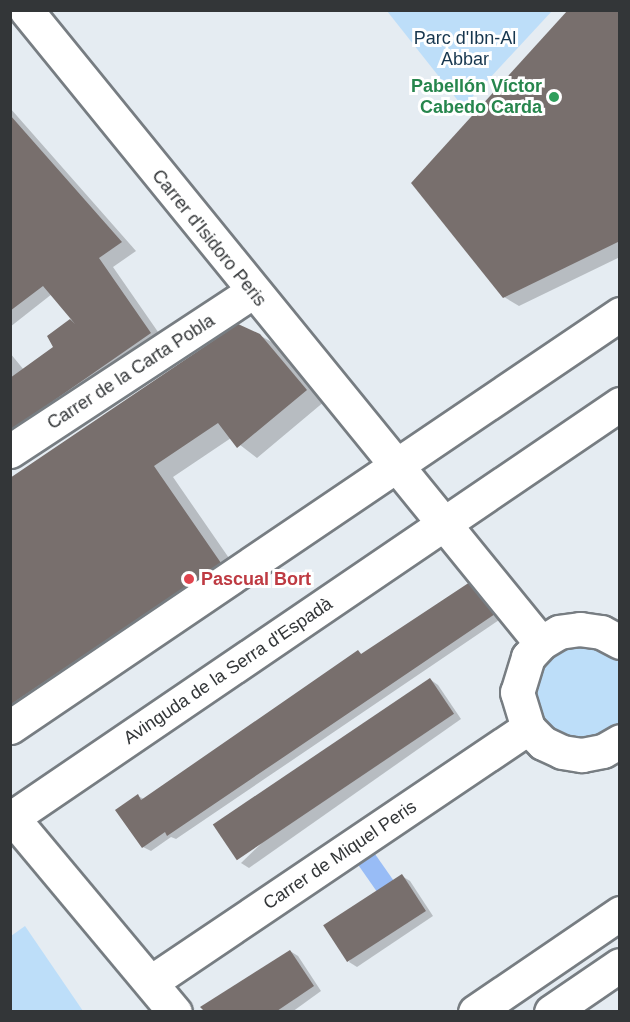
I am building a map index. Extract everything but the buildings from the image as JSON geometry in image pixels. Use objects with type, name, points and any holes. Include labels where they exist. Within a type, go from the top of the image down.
[{"type":"street","name":"Carrer d'Isidoro Peris","points":[[26,18],[395,464]]},
{"type":"street","name":"Carrer de la Carta Pobla","points":[[10,452],[252,292]]},
{"type":"street","points":[[10,727],[395,464],[620,314]]},
{"type":"street","name":"Avinguda de la Serra d'Espadà","points":[[11,817],[620,404]]},
{"type":"street","points":[[395,464],[541,643]]},
{"type":"street","points":[[620,642],[601,632],[580,629],[559,632],[541,643],[520,674],[519,702],[528,728],[543,743],[562,752],[582,755],[603,751],[620,741]]},
{"type":"street","name":"Carrer de Miquel Peris","points":[[151,982],[528,728]]},
{"type":"street","points":[[11,817],[175,1011]]},
{"type":"street","points":[[475,1011],[620,913]]},
{"type":"street","points":[[551,1011],[620,965]]},
{"type":"green space","name":"Parc d'Ibn-Al Abbar","points":[[387,11],[552,11],[463,107]]},
{"type":"green space","points":[[563,643],[610,650],[619,659],[619,723],[606,734],[590,740],[557,736],[534,712],[531,679],[538,664]]},
{"type":"green space","points":[[25,926],[83,1011],[11,1011],[11,936]]},
{"type":"water","points":[[375,854],[393,880],[377,892],[359,865]]},
{"type":"place","name":"Pabellón Víctor Cabedo Carda","points":[[554,97]]},
{"type":"place","name":"Pascual Bort","points":[[189,579]]}]
